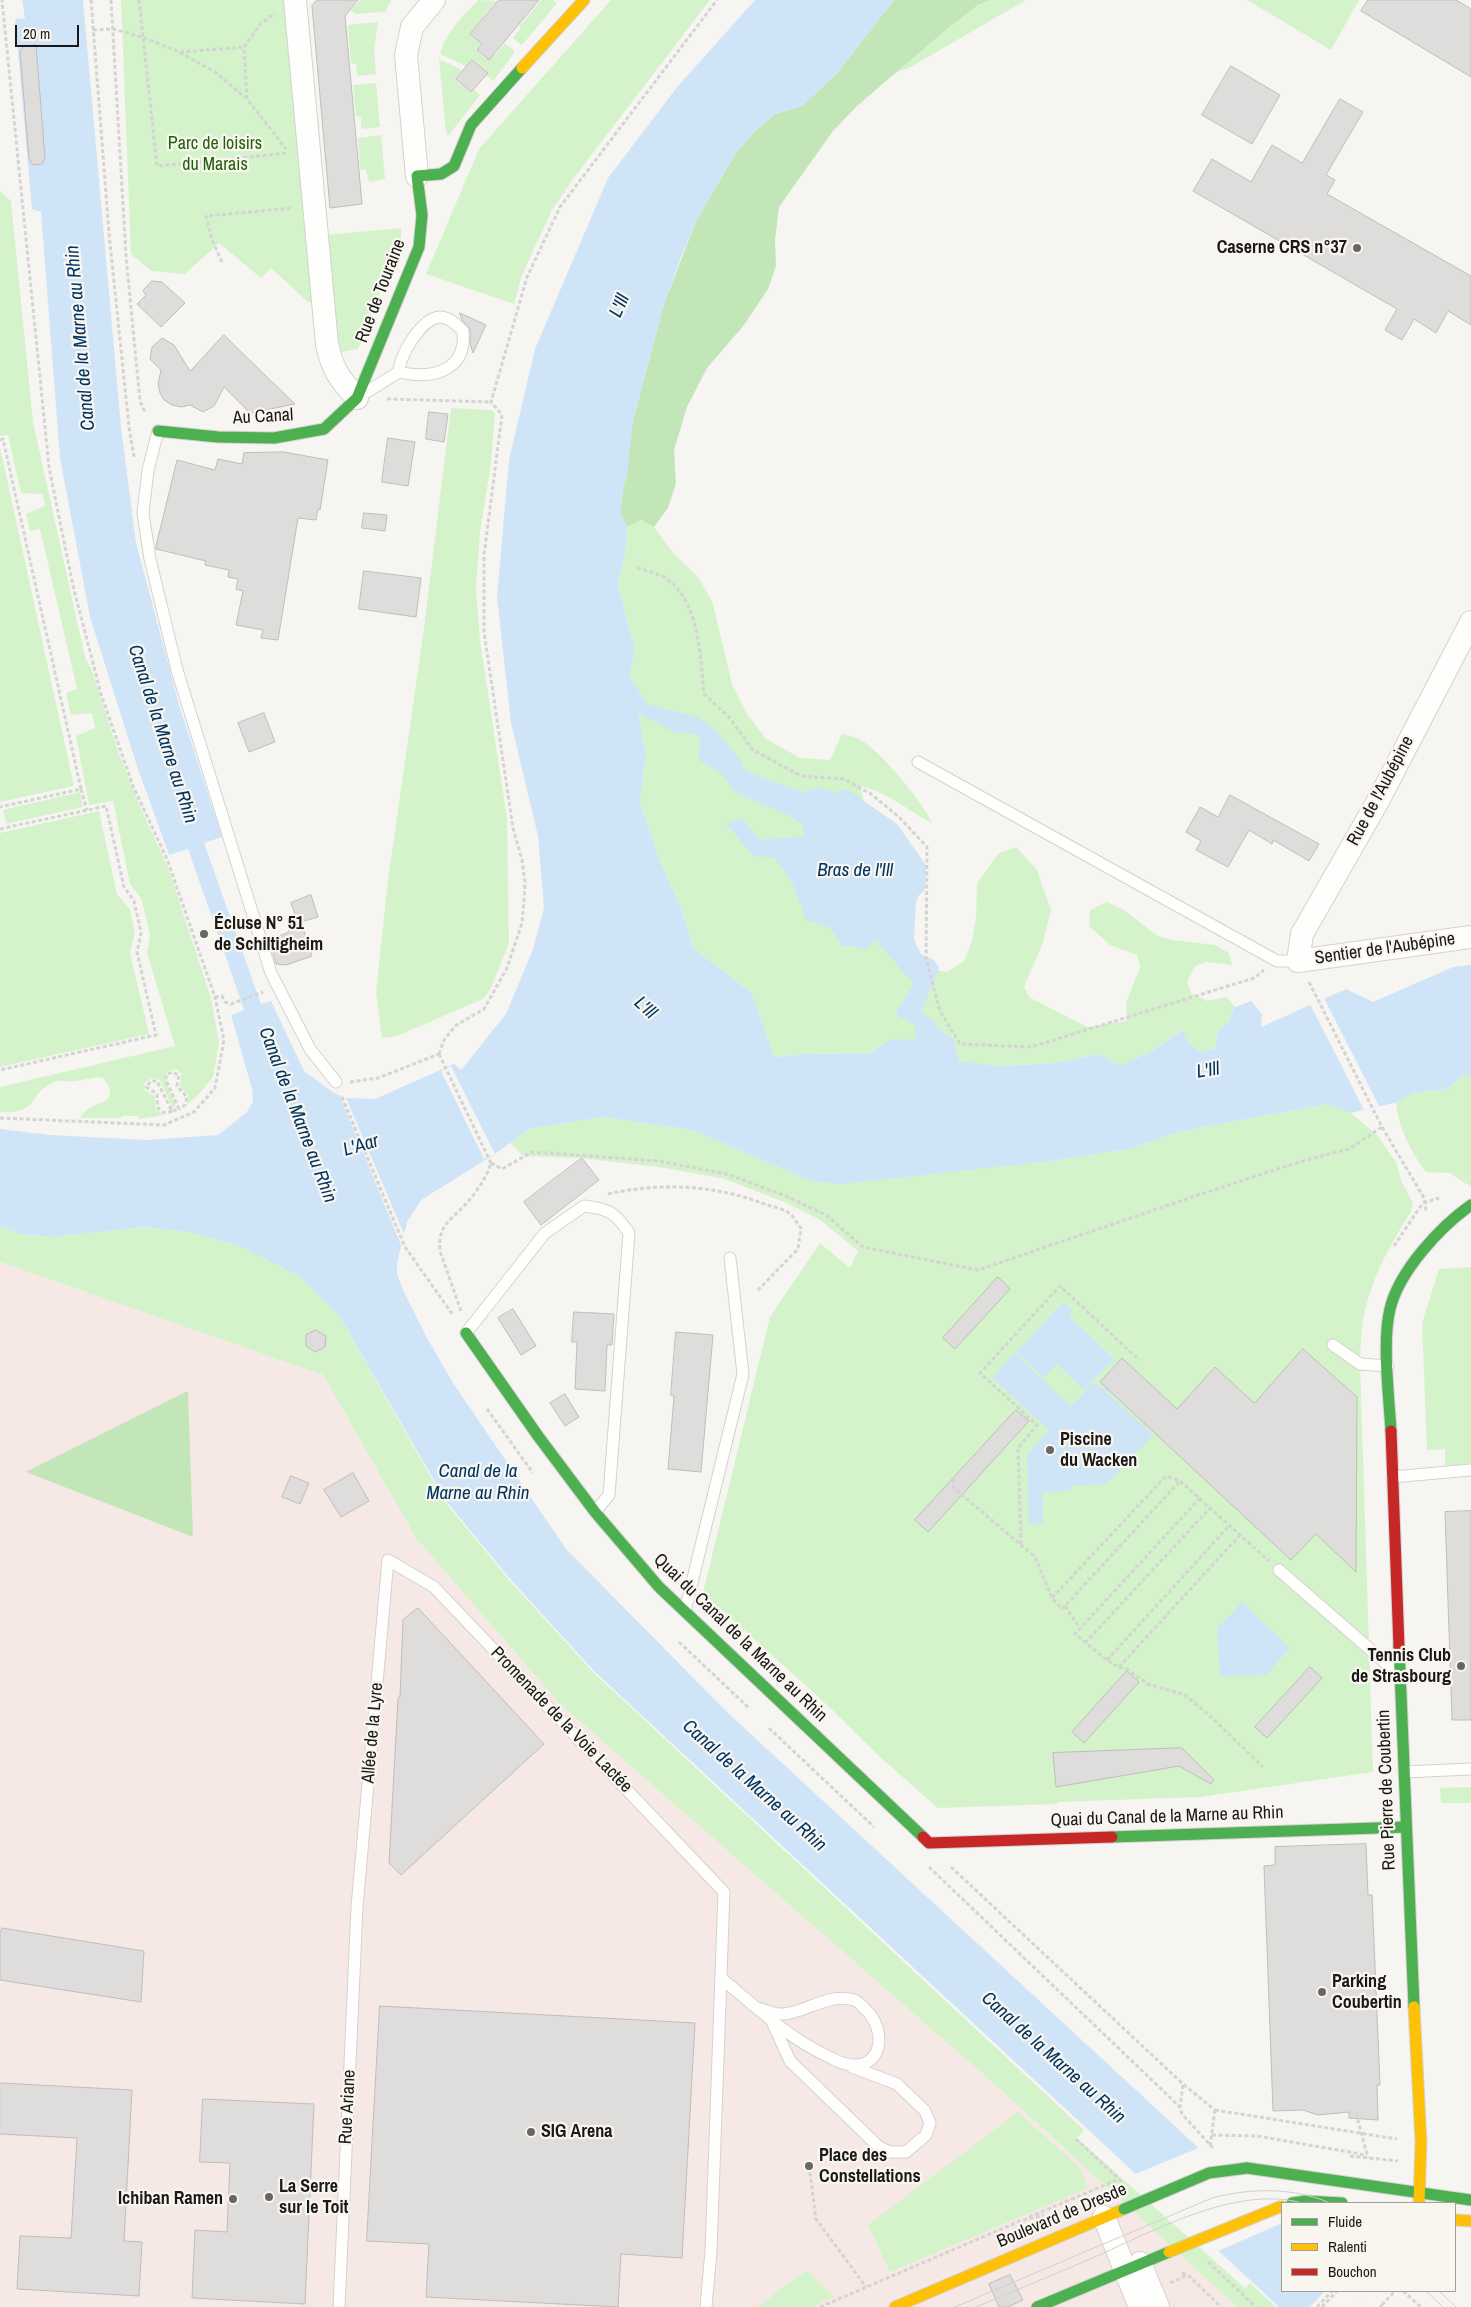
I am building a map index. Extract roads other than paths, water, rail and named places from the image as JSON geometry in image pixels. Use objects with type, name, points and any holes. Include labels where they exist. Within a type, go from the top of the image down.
[{"type":"street","points":[[295,0],[326,344],[331,362],[339,379],[357,398]]},
{"type":"street","points":[[434,0],[412,27],[406,55],[417,176],[440,174],[454,166],[471,125],[584,0]]},
{"type":"street","name":"Rue de Touraine","points":[[357,398],[419,247],[422,215],[417,176]]},
{"type":"street","name":"Au Canal","points":[[158,431],[218,437],[274,438],[324,429],[357,398]]},
{"type":"street","name":"Rue de l'Aubépine","points":[[1294,967],[1302,934],[1378,801],[1471,622]]},
{"type":"street","name":"Sentier de l'Aubépine","points":[[1294,967],[1471,937]]},
{"type":"street","name":"Rue Pierre de Coubertin","points":[[1420,2198],[1421,2142],[1410,1942],[1388,1366],[1388,1321],[1391,1305],[1402,1281],[1432,1241],[1461,1212],[1471,1205]]},
{"type":"street","name":"Quai du Canal de la Marne au Rhin","points":[[466,1333],[538,1436],[595,1512],[659,1587],[684,1613],[929,1843],[1406,1827]]},
{"type":"street","name":"Boulevard de Dresde","points":[[895,2307],[1209,2173],[1247,2168],[1420,2198],[1471,2200]]},
{"type":"street","points":[[1299,2202],[1324,2202]]},
{"type":"street","points":[[1037,2307],[1132,2266],[1281,2206]]},
{"type":"street","points":[[1114,2213],[1132,2266],[1140,2307]]},
{"type":"street","points":[[1456,2220],[1471,2221]]},
{"type":"street","points":[[1132,2266],[1158,2307]]},
{"type":"lane","points":[[357,398],[399,372],[415,376],[435,374],[452,365],[462,353],[463,331],[454,322],[442,317],[431,319],[423,326],[405,352],[399,363],[399,372]]},
{"type":"lane","points":[[158,431],[148,470],[143,513],[150,560],[177,670],[271,973],[310,1049],[336,1082]]},
{"type":"lane","points":[[918,762],[1294,967]]},
{"type":"lane","points":[[466,1333],[545,1233],[584,1206],[606,1209],[618,1216],[629,1233],[609,1495],[595,1512]]},
{"type":"lane","points":[[684,1613],[743,1374],[730,1258]]},
{"type":"lane","points":[[1333,1345],[1360,1364],[1388,1366]]},
{"type":"lane","points":[[1392,1477],[1471,1470]]},
{"type":"lane","name":"Promenade de la Voie Lactée","points":[[388,1560],[434,1587],[724,1892],[721,1978]]},
{"type":"lane","name":"Allée de la Lyre","points":[[357,1907],[388,1560]]},
{"type":"lane","points":[[1279,1570],[1400,1676]]},
{"type":"lane","points":[[1404,1772],[1471,1769]]},
{"type":"lane","name":"Rue Ariane","points":[[339,2307],[357,1907]]},
{"type":"lane","points":[[721,1978],[790,2035],[820,2053],[897,2084],[925,2111],[930,2123],[926,2135],[906,2152],[890,2152],[879,2146],[790,2061],[771,2020]]},
{"type":"lane","points":[[706,2307],[711,2251],[721,1978]]},
{"type":"lane","points":[[758,2008],[783,2014],[840,1998],[855,2000],[875,2018],[881,2040],[877,2052],[864,2064],[846,2064]]},
{"type":"water","points":[[22,0],[83,0],[121,427],[136,543],[180,708],[222,837],[204,843],[261,1004],[271,1001],[304,1071],[334,1093],[346,1098],[375,1099],[454,1064],[461,1070],[506,1014],[533,949],[544,908],[538,836],[511,723],[497,597],[509,460],[535,349],[608,178],[678,86],[755,0],[894,0],[836,74],[802,106],[775,114],[754,132],[736,153],[697,219],[664,304],[633,420],[627,475],[620,512],[627,527],[625,553],[618,584],[635,650],[630,677],[647,704],[697,717],[712,726],[738,757],[745,770],[805,792],[818,787],[836,793],[847,789],[897,824],[926,865],[925,890],[916,898],[914,940],[921,954],[934,960],[939,968],[921,1012],[934,1020],[937,1028],[953,1038],[959,1061],[999,1066],[1056,1063],[1098,1054],[1121,1065],[1150,1052],[1182,1030],[1188,1042],[1202,1053],[1215,1048],[1218,1031],[1228,1022],[1235,1007],[1251,1001],[1262,1014],[1261,1027],[1346,989],[1373,1002],[1453,967],[1471,965],[1471,1078],[1463,1075],[1447,1089],[1413,1093],[1398,1102],[1351,1113],[1327,1104],[1182,1131],[1129,1149],[1051,1161],[842,1184],[811,1181],[692,1130],[603,1117],[529,1129],[495,1154],[421,1200],[407,1222],[397,1263],[397,1274],[404,1292],[453,1383],[566,1549],[728,1713],[1281,2224],[1281,2292],[1355,2292],[1371,2307],[1279,2307],[594,1671],[511,1580],[446,1501],[340,1317],[299,1276],[240,1246],[189,1232],[144,1227],[53,1237],[20,1234],[0,1226],[0,1129],[50,1135],[147,1140],[218,1135],[246,1113],[253,1102],[252,1089],[231,1015],[244,1010],[238,992],[188,849],[169,855],[137,766],[90,617],[60,458],[41,212],[32,209],[15,19],[25,18]],"holes":[[[638,713],[674,732],[700,735],[699,760],[722,774],[736,793],[790,816],[803,825],[804,836],[760,840],[741,818],[726,824],[754,856],[775,858],[793,884],[806,920],[831,928],[841,945],[867,949],[875,940],[914,984],[897,1011],[897,1016],[914,1024],[917,1039],[889,1040],[871,1053],[805,1054],[774,1057],[752,993],[694,949],[681,908],[660,861],[640,801],[646,753]]]},
{"type":"water","points":[[1064,1302],[1073,1310],[1069,1316],[1114,1359],[1111,1362],[1114,1364],[1112,1366],[1109,1364],[1084,1390],[1057,1364],[1044,1378],[1016,1352]]},
{"type":"water","points":[[1014,1353],[1071,1406],[1094,1382],[1102,1389],[1106,1386],[1111,1391],[1106,1392],[1153,1435],[1107,1484],[1071,1486],[1070,1491],[1043,1492],[1043,1523],[1029,1524],[1027,1455],[1049,1430],[992,1378]]},
{"type":"water","points":[[1242,1602],[1290,1648],[1266,1675],[1220,1676],[1217,1628]]},
{"type":"tram line","points":[[955,2307],[1212,2198],[1241,2192],[1271,2191],[1301,2194],[1327,2202]]},
{"type":"tram line","points":[[976,2307],[1192,2215],[1249,2200],[1276,2199],[1296,2202]]},
{"type":"tram line","points":[[1427,2292],[1443,2307]]},
{"type":"tram line","points":[[1440,2292],[1456,2307]]},
{"type":"place","name":"Caserne CRS n°37","points":[[1357,248]]},
{"type":"place","name":"Écluse N° 51 de Schiltigheim","points":[[204,934]]},
{"type":"place","name":"Piscine du Wacken","points":[[1050,1450]]},
{"type":"place","name":"Tennis Club de Strasbourg","points":[[1461,1666]]},
{"type":"place","name":"Parking Coubertin","points":[[1322,1992]]},
{"type":"place","name":"SIG Arena","points":[[531,2132]]},
{"type":"place","name":"Place des Constellations","points":[[809,2166]]},
{"type":"place","name":"La Serre sur le Toit","points":[[269,2197]]},
{"type":"place","name":"Ichiban Ramen","points":[[233,2199]]},
{"type":"park label","name":"Parc de loisirs du Marais","points":[[215,154]]},
{"type":"water label","name":"L'Ill","points":[[620,306]]},
{"type":"water label","name":"Canal de la Marne au Rhin","points":[[81,338]]},
{"type":"water label","name":"Canal de la Marne au Rhin","points":[[162,734]]},
{"type":"water label","name":"Bras de l'Ill","points":[[855,871]]},
{"type":"water label","name":"L'Ill","points":[[645,1008]]},
{"type":"water label","name":"L'Ill","points":[[1208,1071]]},
{"type":"water label","name":"Canal de la Marne au Rhin","points":[[297,1115]]},
{"type":"water label","name":"L'Aar","points":[[361,1146]]},
{"type":"water label","name":"Canal de la Marne au Rhin","points":[[478,1483]]},
{"type":"water label","name":"Canal de la Marne au Rhin","points":[[754,1786]]},
{"type":"water label","name":"Canal de la Marne au Rhin","points":[[1053,2058]]}]
